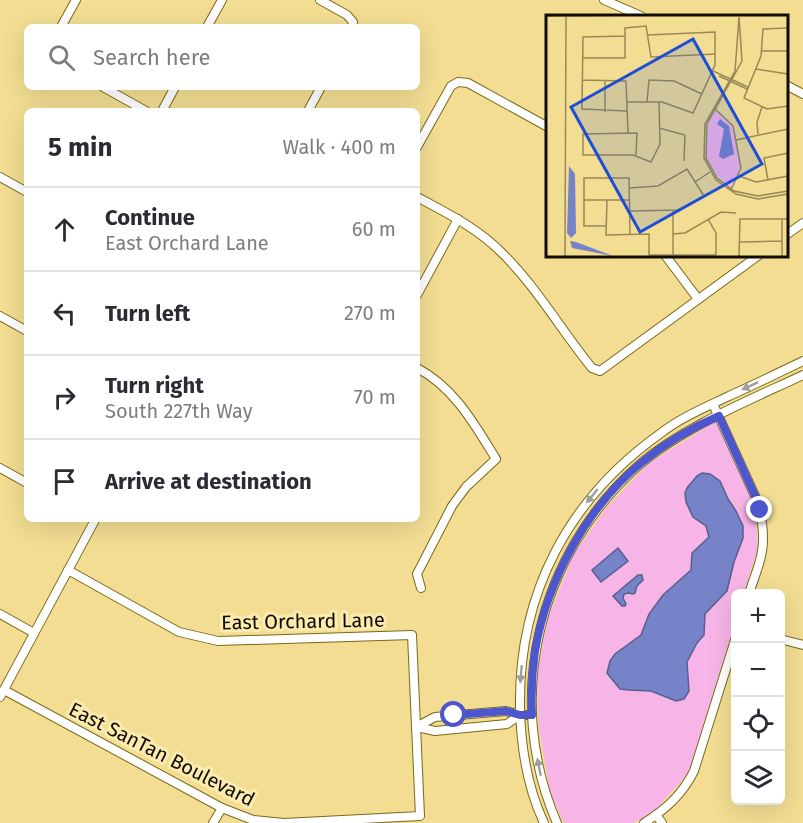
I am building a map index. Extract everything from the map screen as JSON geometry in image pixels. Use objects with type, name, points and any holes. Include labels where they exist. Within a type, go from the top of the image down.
[{"type":"street","points":[[63,24],[76,0]]},
{"type":"street","points":[[209,24],[222,0]]},
{"type":"street","points":[[320,0],[346,15],[353,24]]},
{"type":"street","points":[[604,0],[639,15]]},
{"type":"street","points":[[420,142],[451,86],[458,82],[468,83],[546,126]]},
{"type":"street","points":[[788,86],[803,94]]},
{"type":"street","points":[[108,90],[141,108]]},
{"type":"street","points":[[164,108],[173,90]]},
{"type":"street","points":[[310,108],[319,90]]},
{"type":"street","points":[[0,177],[24,190]]},
{"type":"street","points":[[420,199],[458,219],[500,251],[513,264],[592,368],[600,371],[758,256]]},
{"type":"street","points":[[420,289],[458,219]]},
{"type":"street","points":[[788,234],[803,223]]},
{"type":"street","points":[[666,256],[698,299]]},
{"type":"street","points":[[0,316],[24,329]]},
{"type":"street","points":[[544,823],[538,812],[526,771],[519,687],[527,625],[549,563],[571,524],[594,493],[628,459],[683,418],[803,361]]},
{"type":"street","points":[[420,369],[444,385],[474,423],[496,459],[466,487],[452,506],[417,574],[421,588]]},
{"type":"street","points":[[557,823],[538,764],[532,715],[533,676],[535,652],[545,609],[559,573],[579,535],[603,502],[639,465],[664,446],[702,423],[803,375]]},
{"type":"street","points":[[713,404],[760,510],[762,551],[751,589]]},
{"type":"street","points":[[0,468],[24,481]]},
{"type":"street","points":[[2,694],[92,522]]},
{"type":"street","name":"East Orchard Lane","points":[[68,570],[179,632],[218,641],[412,635],[416,727]]},
{"type":"street","points":[[0,614],[34,633]]},
{"type":"street","points":[[785,640],[803,645]]},
{"type":"street","points":[[644,823],[665,809],[679,794],[694,771],[733,643]]},
{"type":"street","name":"East SanTan Boulevard","points":[[2,694],[222,808],[253,820],[284,823],[420,816],[416,727]]},
{"type":"street","points":[[416,727],[435,717],[506,711],[520,715],[532,715]]},
{"type":"street","points":[[468,714],[469,728]]},
{"type":"street","points":[[416,727],[435,731],[507,724],[520,715]]},
{"type":"street","points":[[213,823],[222,808]]},
{"type":"street","points":[[656,815],[662,823]]},
{"type":"shaded area","points":[[716,421],[754,502],[758,548],[745,589],[731,589],[731,635],[689,773],[655,810],[634,823],[564,823],[550,792],[539,729],[537,676],[548,618],[574,554],[607,507],[649,463]]},
{"type":"water","points":[[702,473],[710,474],[720,481],[743,526],[743,538],[727,591],[705,614],[704,635],[687,662],[689,691],[684,699],[676,701],[651,691],[620,689],[607,673],[610,661],[615,654],[641,635],[649,614],[663,595],[691,570],[692,553],[709,537],[706,526],[693,517],[686,502],[685,493],[697,476]]},
{"type":"water","points":[[618,548],[628,561],[601,582],[592,570]]},
{"type":"water","points":[[638,575],[642,575],[643,580],[637,586],[635,593],[624,594],[626,604],[622,606],[613,596]]},
{"type":"route","points":[[454,715],[506,711],[520,715],[532,715],[535,652],[545,609],[559,573],[579,535],[603,502],[639,465],[664,446],[702,423],[719,416],[760,510]]}]
